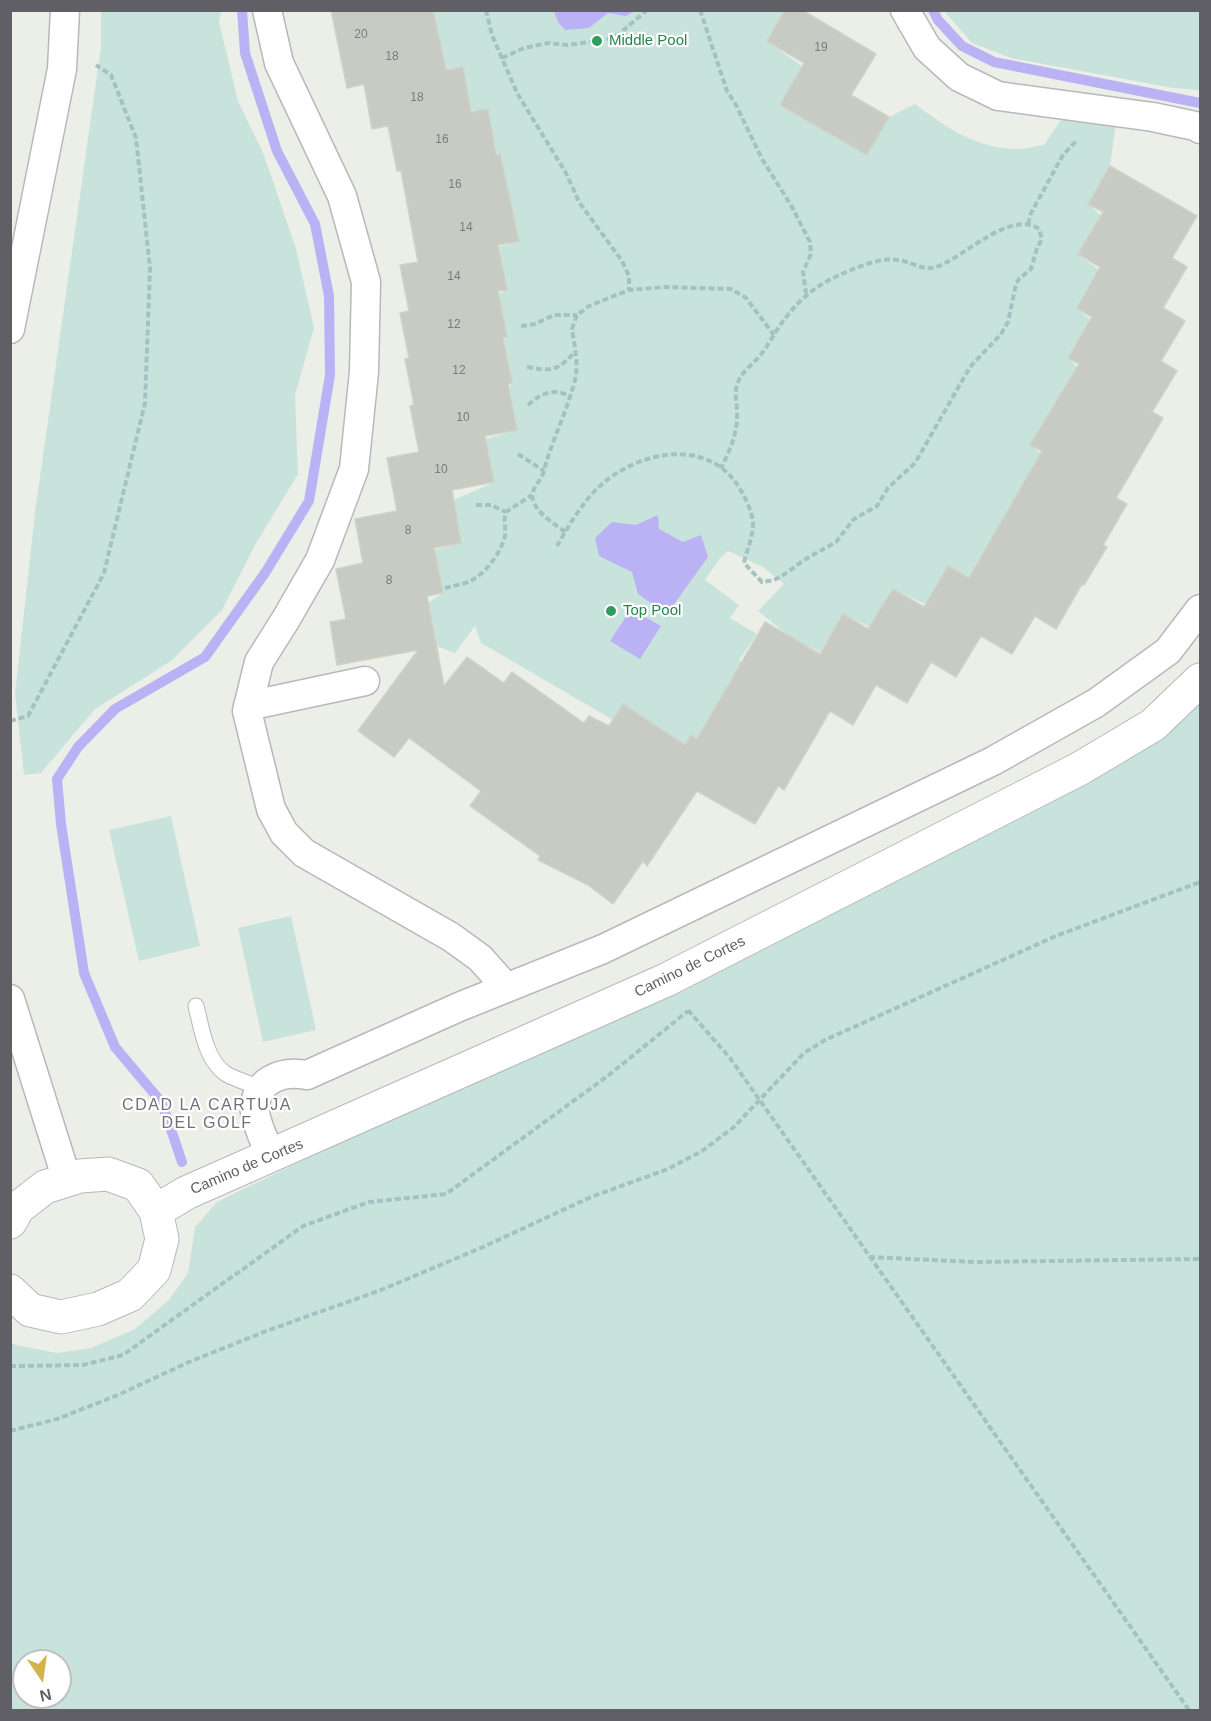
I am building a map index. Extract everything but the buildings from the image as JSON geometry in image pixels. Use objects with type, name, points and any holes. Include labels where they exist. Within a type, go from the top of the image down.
[{"type":"street","points":[[10,329],[62,69],[65,10]]},
{"type":"street","points":[[267,10],[279,63],[342,196],[366,282],[364,372],[354,469],[320,560],[259,662],[247,711],[271,809],[284,833],[304,853],[451,937],[480,958],[506,987]]},
{"type":"street","points":[[905,10],[927,48],[959,77],[998,96],[1153,117],[1200,129]]},
{"type":"street","points":[[266,1143],[255,1113],[262,1088],[270,1079],[294,1072],[307,1075],[459,1006],[603,949],[993,761],[1096,703],[1168,651],[1200,609]]},
{"type":"street","name":"Camino de Cortes","points":[[156,1211],[266,1143],[666,980],[1079,769],[1153,725],[1200,680]]},
{"type":"street","points":[[248,706],[365,681]]},
{"type":"street","points":[[10,999],[67,1180]]},
{"type":"street","points":[[10,1222],[18,1208],[45,1187],[80,1176],[108,1174],[138,1185],[156,1211],[162,1239],[154,1270],[130,1295],[98,1309],[61,1317],[30,1310],[10,1291]]},
{"type":"lane","points":[[196,1006],[208,1052],[216,1065],[228,1075],[262,1088]]},
{"type":"path","points":[[486,10],[492,35],[517,93],[566,173],[579,202],[622,261],[629,276],[629,290]]},
{"type":"path","points":[[502,58],[524,48],[548,43],[567,45],[606,40],[619,34],[647,10]]},
{"type":"path","points":[[700,10],[727,91],[762,159],[797,215],[810,242],[811,254],[803,272],[807,293]]},
{"type":"path","points":[[10,721],[28,716],[104,573],[145,403],[150,268],[136,138],[111,75],[63,43]]},
{"type":"path","points":[[1028,224],[1031,213],[1063,155],[1080,136],[1083,107]]},
{"type":"path","points":[[556,546],[599,486],[631,465],[655,456],[680,454],[700,457],[721,468],[735,482],[747,502],[753,521],[752,541],[744,563],[762,582],[774,580],[836,542],[854,519],[877,506],[888,488],[915,463],[970,367],[1001,334],[1008,322],[1018,279],[1031,269],[1042,239],[1039,229],[1028,224],[1010,227],[984,238],[961,255],[925,270],[897,260],[883,260],[825,281],[807,293],[737,384],[736,432],[721,468]]},
{"type":"path","points":[[445,588],[468,582],[479,576],[501,547],[505,533],[506,512],[532,495],[544,471],[545,461],[576,375],[572,329],[577,315],[589,306],[629,290],[665,287],[731,289],[746,298],[774,334]]},
{"type":"path","points":[[521,326],[535,324],[554,315],[577,315]]},
{"type":"path","points":[[526,367],[552,370],[564,364],[575,352]]},
{"type":"path","points":[[528,405],[547,393],[560,391],[570,396]]},
{"type":"path","points":[[518,454],[544,471]]},
{"type":"path","points":[[532,495],[540,513],[565,532]]},
{"type":"path","points":[[476,505],[491,505],[506,512]]},
{"type":"path","points":[[10,1431],[57,1419],[118,1395],[199,1358],[381,1290],[591,1197],[668,1169],[702,1151],[734,1127],[804,1053],[825,1040],[1056,936],[1200,882]]},
{"type":"path","points":[[666,980],[689,1011],[730,1058],[1189,1710]]},
{"type":"path","points":[[10,1366],[83,1365],[123,1355],[303,1227],[369,1202],[446,1194],[609,1076],[689,1011]]},
{"type":"path","points":[[869,1257],[974,1262],[1200,1259]]},
{"type":"shaded area","points":[[554,10],[635,11],[626,16],[608,13],[589,28],[565,30],[558,22]]},
{"type":"shaded area","points":[[101,11],[221,11],[219,22],[238,101],[264,155],[296,249],[314,328],[295,395],[298,474],[255,545],[222,610],[171,661],[95,709],[41,773],[24,775],[15,694],[35,512],[101,47]]},
{"type":"shaded area","points":[[433,11],[785,11],[767,41],[802,66],[780,105],[866,155],[889,117],[915,104],[962,135],[1001,148],[1019,149],[1044,145],[1063,117],[1116,123],[1110,166],[1088,203],[1101,216],[1078,254],[1099,270],[1077,308],[1091,320],[1068,357],[1077,367],[1031,444],[1041,454],[1019,491],[1020,496],[969,578],[948,566],[925,604],[893,589],[870,627],[843,615],[820,652],[789,636],[758,611],[784,584],[763,567],[728,551],[720,558],[705,580],[739,605],[730,618],[757,634],[739,660],[742,662],[697,738],[691,736],[672,767],[670,735],[623,704],[613,720],[481,643],[475,626],[455,653],[436,646],[428,603],[443,593],[434,550],[461,543],[454,500],[494,482],[486,439],[516,430],[509,387],[512,383],[504,340],[507,337],[499,294],[507,290],[499,247],[519,240],[500,154],[496,153],[488,110],[471,110],[463,67],[445,69]]},
{"type":"shaded area","points":[[944,11],[1200,11],[1200,90],[1173,88],[1011,58],[972,43]]},
{"type":"shaded area","points":[[658,515],[659,529],[683,542],[701,535],[708,557],[667,614],[638,594],[632,572],[599,556],[595,538],[612,522],[636,525]]},
{"type":"shaded area","points":[[631,609],[661,626],[640,659],[610,641]]},
{"type":"shaded area","points":[[1200,692],[1200,1710],[11,1710],[10,1342],[57,1353],[91,1348],[135,1329],[169,1300],[188,1273],[195,1227],[217,1202],[1146,749]]},
{"type":"shaded area","points":[[171,816],[200,946],[139,961],[109,830]]},
{"type":"shaded area","points":[[291,916],[316,1030],[263,1042],[238,928]]},
{"type":"waterway","points":[[182,1162],[162,1103],[115,1047],[84,973],[61,824],[57,779],[78,747],[115,709],[205,657],[265,573],[309,501],[330,375],[329,296],[315,224],[277,151],[245,53],[242,10]]},
{"type":"waterway","points":[[933,10],[938,20],[962,46],[994,62],[1200,103]]},
{"type":"place","name":"Middle Pool","points":[[597,41]]},
{"type":"place","name":"Top Pool","points":[[611,611]]},
{"type":"district","name":"CDAD LA CARTUJA DEL GOLF","points":[[207,1115]]}]
